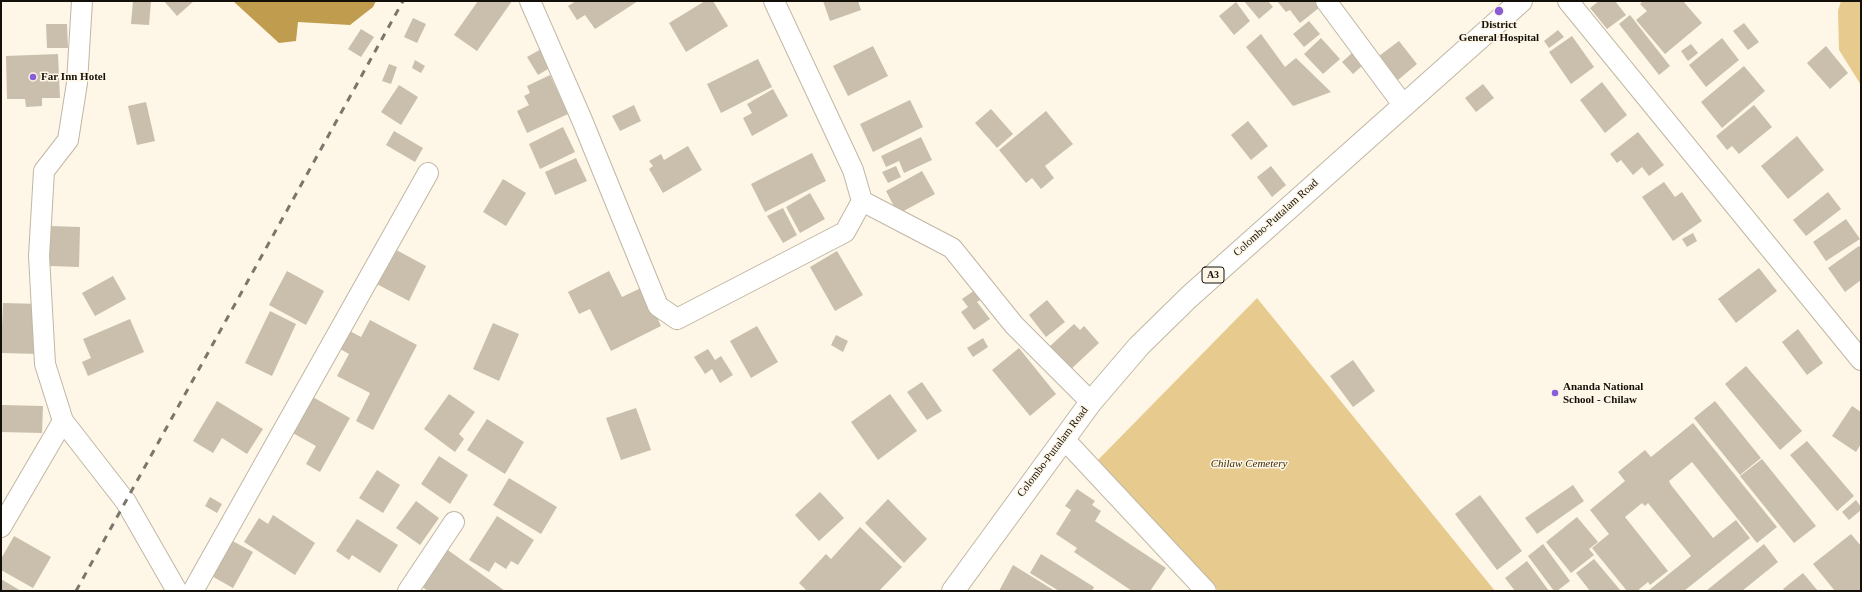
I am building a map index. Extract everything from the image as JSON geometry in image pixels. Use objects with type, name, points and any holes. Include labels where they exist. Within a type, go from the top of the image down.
[{"type":"highway","name":"Colombo-Puttalam Road","points":[[953,591],[1091,402],[1139,346],[1189,297],[1330,170],[1404,106],[1487,29],[1521,1]]},
{"type":"street","points":[[82,1],[77,83],[68,140],[44,171],[39,256],[46,364],[63,420],[126,502],[177,591]]},
{"type":"street","points":[[530,1],[582,120],[658,306],[676,319],[845,232],[862,201],[853,170],[774,1]]},
{"type":"street","points":[[1326,1],[1404,106]]},
{"type":"street","points":[[1568,1],[1861,360]]},
{"type":"street","points":[[192,591],[428,173]]},
{"type":"street","points":[[862,201],[952,248],[1014,325],[1091,402]]},
{"type":"street","points":[[1,527],[63,420]]},
{"type":"street","points":[[1064,439],[1206,591]]},
{"type":"street","points":[[408,591],[454,522]]},
{"type":"green space","points":[[1841,1],[1861,1],[1861,85],[1839,50],[1838,11]]},
{"type":"green space","name":"Chilaw Cemetery","points":[[1257,298],[1495,591],[1219,591],[1094,464]]},
{"type":"shaded area","points":[[233,1],[376,1],[373,7],[350,25],[298,22],[296,41],[279,43]]},
{"type":"building","points":[[133,1],[151,1],[149,25],[131,24]]},
{"type":"building","points":[[164,1],[194,1],[177,16]]},
{"type":"building","points":[[478,1],[512,1],[477,51],[454,35]]},
{"type":"building","points":[[576,1],[638,1],[595,29],[585,15],[577,20],[568,6]]},
{"type":"building","points":[[705,1],[713,1],[728,26],[686,52],[669,23]]},
{"type":"building","points":[[823,1],[858,1],[861,10],[830,21]]},
{"type":"building","points":[[1244,1],[1268,1],[1273,7],[1259,19]]},
{"type":"building","points":[[1277,1],[1315,1],[1320,7],[1300,23],[1290,10],[1286,12]]},
{"type":"building","points":[[1599,1],[1615,1],[1626,15],[1607,29],[1590,8]]},
{"type":"building","points":[[1643,1],[1683,1],[1702,23],[1665,54],[1636,20],[1647,11],[1640,4]]},
{"type":"building","points":[[1236,2],[1250,21],[1234,35],[1219,16]]},
{"type":"building","points":[[1630,15],[1670,66],[1659,75],[1619,24]]},
{"type":"building","points":[[413,18],[426,24],[417,43],[404,37]]},
{"type":"building","points":[[1309,21],[1320,34],[1304,47],[1293,34]]},
{"type":"building","points":[[1744,23],[1759,42],[1748,50],[1733,31]]},
{"type":"building","points":[[46,24],[67,24],[68,48],[47,48]]},
{"type":"building","points":[[361,29],[374,37],[361,57],[348,49]]},
{"type":"building","points":[[1558,30],[1564,37],[1549,48],[1544,41]]},
{"type":"building","points":[[1261,34],[1285,67],[1296,58],[1331,92],[1293,106],[1246,47]]},
{"type":"building","points":[[1572,36],[1594,67],[1571,84],[1549,52]]},
{"type":"building","points":[[1321,38],[1340,59],[1323,74],[1304,54]]},
{"type":"building","points":[[1722,38],[1739,60],[1706,87],[1689,65]]},
{"type":"building","points":[[1399,41],[1417,64],[1398,80],[1379,56]]},
{"type":"building","points":[[1691,44],[1698,53],[1688,61],[1681,51]]},
{"type":"building","points":[[873,46],[888,76],[848,96],[833,66]]},
{"type":"building","points":[[1826,46],[1848,73],[1830,89],[1807,63]]},
{"type":"building","points":[[543,48],[553,66],[538,75],[527,57]]},
{"type":"building","points":[[1352,53],[1363,65],[1353,74],[1342,62]]},
{"type":"building","name":"Far Inn Hotel","points":[[58,54],[60,98],[42,98],[42,106],[26,107],[25,99],[7,99],[6,56]]},
{"type":"building","points":[[758,59],[772,87],[721,113],[707,84]]},
{"type":"building","points":[[415,60],[425,66],[421,73],[412,68]]},
{"type":"building","points":[[389,64],[397,67],[391,84],[382,81]]},
{"type":"building","points":[[1744,66],[1765,91],[1722,128],[1701,102]]},
{"type":"building","points":[[550,75],[568,114],[527,133],[517,111],[529,105],[524,96],[530,93],[527,86]]},
{"type":"building","points":[[1602,82],[1627,115],[1605,133],[1580,100]]},
{"type":"building","points":[[1483,84],[1494,98],[1476,112],[1465,98]]},
{"type":"building","points":[[399,85],[418,97],[401,125],[381,112]]},
{"type":"building","points":[[773,89],[788,116],[752,136],[743,118],[752,113],[747,104]]},
{"type":"building","points":[[910,100],[923,127],[873,152],[860,124]]},
{"type":"building","points":[[146,102],[155,141],[137,145],[128,106]]},
{"type":"building","points":[[634,105],[641,121],[620,131],[612,116]]},
{"type":"building","points":[[1754,105],[1772,127],[1739,154],[1732,146],[1727,150],[1716,136]]},
{"type":"building","points":[[991,109],[1013,134],[997,148],[975,123]]},
{"type":"building","points":[[1046,111],[1073,144],[1045,166],[1054,178],[1041,189],[1032,178],[1026,183],[999,150]]},
{"type":"building","points":[[1248,121],[1268,146],[1251,160],[1231,135]]},
{"type":"building","points":[[563,127],[575,152],[540,169],[529,144]]},
{"type":"building","points":[[394,131],[423,148],[415,162],[386,145]]},
{"type":"building","points":[[1638,132],[1664,165],[1649,176],[1642,167],[1633,175],[1621,160],[1617,163],[1610,154]]},
{"type":"building","points":[[1797,136],[1824,170],[1788,199],[1761,166]]},
{"type":"building","points":[[921,137],[932,160],[904,173],[899,161],[886,167],[881,156]]},
{"type":"building","points":[[688,146],[702,170],[663,193],[649,169],[653,166],[649,161],[661,154],[664,160]]},
{"type":"building","points":[[812,153],[826,181],[765,212],[751,184]]},
{"type":"building","points":[[576,158],[587,181],[555,195],[545,172]]},
{"type":"building","points":[[896,166],[901,177],[888,183],[882,172]]},
{"type":"building","points":[[1271,166],[1286,185],[1272,197],[1257,177]]},
{"type":"building","points":[[922,171],[935,194],[898,214],[886,191]]},
{"type":"building","points":[[503,179],[526,193],[506,226],[483,212]]},
{"type":"building","points":[[1664,182],[1675,197],[1682,192],[1702,221],[1673,241],[1642,197]]},
{"type":"building","points":[[1828,192],[1841,209],[1806,236],[1793,220]]},
{"type":"building","points":[[810,193],[825,219],[800,233],[786,207]]},
{"type":"building","points":[[783,208],[797,235],[783,243],[767,216]]},
{"type":"building","points":[[1846,219],[1860,239],[1826,261],[1813,242]]},
{"type":"building","points":[[50,226],[80,227],[79,267],[50,266]]},
{"type":"building","points":[[1693,233],[1697,241],[1687,247],[1682,239]]},
{"type":"building","points":[[389,246],[426,266],[409,301],[371,281]]},
{"type":"building","points":[[1859,246],[1861,248],[1861,280],[1845,292],[1828,268]]},
{"type":"building","points":[[837,251],[863,295],[835,311],[810,267]]},
{"type":"building","points":[[1759,268],[1777,291],[1736,323],[1718,299]]},
{"type":"building","points":[[287,271],[324,291],[306,325],[269,305]]},
{"type":"building","points":[[609,271],[622,297],[643,287],[661,326],[611,351],[590,309],[579,314],[568,292]]},
{"type":"building","points":[[113,276],[126,299],[95,316],[82,293]]},
{"type":"building","points":[[975,290],[982,299],[977,302],[990,319],[974,330],[961,312],[968,307],[962,299]]},
{"type":"building","points":[[1047,300],[1065,322],[1046,337],[1029,315]]},
{"type":"building","points":[[3,303],[40,304],[39,354],[1,353]]},
{"type":"building","points":[[270,311],[296,324],[272,376],[245,363]]},
{"type":"building","points":[[130,319],[144,352],[88,376],[82,362],[91,358],[83,339]]},
{"type":"building","points":[[370,320],[417,345],[373,430],[356,421],[370,393],[337,376],[349,354],[335,346],[344,328],[361,337]]},
{"type":"building","points":[[493,323],[519,334],[499,381],[473,369]]},
{"type":"building","points":[[1074,324],[1080,330],[1084,326],[1099,343],[1069,371],[1048,348]]},
{"type":"building","points":[[757,326],[778,362],[751,378],[730,341]]},
{"type":"building","points":[[1798,329],[1823,363],[1807,375],[1782,342]]},
{"type":"building","points":[[836,335],[848,341],[843,352],[831,345]]},
{"type":"building","points":[[983,338],[988,347],[973,357],[967,348]]},
{"type":"building","points":[[1019,348],[1056,394],[1030,416],[992,370]]},
{"type":"building","points":[[708,349],[715,360],[721,356],[733,375],[720,383],[712,369],[705,374],[694,357]]},
{"type":"building","points":[[1353,360],[1375,391],[1353,407],[1330,376]]},
{"type":"building","points":[[1746,366],[1802,431],[1780,450],[1725,384]]},
{"type":"building","points":[[922,382],[942,411],[927,420],[907,392]]},
{"type":"building","points":[[449,394],[475,412],[459,434],[464,439],[455,452],[424,429]]},
{"type":"building","points":[[890,394],[917,431],[878,460],[851,422]]},
{"type":"building","points":[[311,396],[350,418],[320,472],[306,464],[316,446],[291,432]]},
{"type":"building","points":[[217,401],[263,429],[247,454],[222,438],[213,453],[193,441]]},
{"type":"building","points":[[1715,401],[1761,458],[1740,475],[1694,418]]},
{"type":"building","points":[[1,405],[43,406],[42,433],[1,432]]},
{"type":"building","points":[[1852,406],[1861,412],[1861,444],[1856,452],[1832,436]]},
{"type":"building","points":[[636,408],[651,450],[621,460],[606,418]]},
{"type":"building","points":[[487,419],[524,442],[505,474],[467,450]]},
{"type":"building","points":[[1693,423],[1777,527],[1757,543],[1692,462],[1669,481],[1671,485],[1713,538],[1736,520],[1750,538],[1684,591],[1648,591],[1691,556],[1648,503],[1645,506],[1642,503],[1625,517],[1668,571],[1650,585],[1648,582],[1637,591],[1627,591],[1592,548],[1609,534],[1590,510],[1625,481],[1618,472],[1645,450],[1651,457]]},
{"type":"building","points":[[1807,441],[1854,496],[1837,511],[1790,455]]},
{"type":"building","points":[[439,456],[468,475],[450,504],[421,484]]},
{"type":"building","points":[[1762,459],[1816,526],[1794,543],[1740,476]]},
{"type":"building","points":[[377,470],[400,485],[383,513],[359,498]]},
{"type":"building","points":[[509,478],[557,507],[541,534],[493,505]]},
{"type":"building","points":[[1573,485],[1584,501],[1537,534],[1525,518]]},
{"type":"building","points":[[1077,489],[1095,501],[1092,505],[1101,511],[1095,521],[1166,568],[1150,591],[1132,591],[1074,552],[1077,548],[1056,534],[1071,510],[1065,506]]},
{"type":"building","points":[[820,492],[844,518],[819,541],[795,515]]},
{"type":"building","points":[[1480,495],[1522,551],[1497,570],[1455,514]]},
{"type":"building","points":[[210,497],[222,504],[217,513],[205,506]]},
{"type":"building","points":[[888,499],[927,539],[904,563],[865,523]]},
{"type":"building","points":[[1856,500],[1861,507],[1861,510],[1849,520],[1842,512]]},
{"type":"building","points":[[416,501],[439,518],[420,545],[396,528]]},
{"type":"building","points":[[273,515],[315,543],[295,575],[244,542],[259,518],[268,524]]},
{"type":"building","points":[[497,516],[534,540],[518,565],[511,561],[506,569],[495,562],[489,572],[469,560]]},
{"type":"building","points":[[1577,517],[1598,542],[1589,549],[1594,555],[1571,573],[1546,542]]},
{"type":"building","points":[[357,519],[398,545],[380,573],[352,555],[349,560],[336,551]]},
{"type":"building","points":[[860,527],[902,567],[879,591],[807,591],[799,583],[826,554],[831,559]]},
{"type":"building","points":[[1851,534],[1861,546],[1861,591],[1835,591],[1813,564]]},
{"type":"building","points":[[14,536],[51,557],[33,588],[1,570],[1,559]]},
{"type":"building","points":[[227,538],[253,552],[233,588],[208,574]]},
{"type":"building","points":[[1543,544],[1570,581],[1557,591],[1554,591],[1528,556]]},
{"type":"building","points":[[1764,544],[1778,562],[1742,591],[1706,591]]},
{"type":"building","points":[[445,548],[505,591],[428,591],[418,584]]},
{"type":"building","points":[[1041,554],[1094,587],[1092,591],[1059,591],[1030,573]]},
{"type":"building","points":[[1594,559],[1621,591],[1590,591],[1576,573]]},
{"type":"building","points":[[1527,561],[1549,591],[1515,591],[1505,578]]},
{"type":"building","points":[[1013,565],[1055,591],[999,591]]},
{"type":"building","points":[[1803,573],[1818,591],[1785,591],[1783,589]]},
{"type":"building","points":[[1,579],[21,591],[1,591]]},
{"type":"railway","points":[[76,591],[403,1]]},
{"type":"place","name":"District General Hospital","points":[[1499,11]]},
{"type":"place","name":"Far Inn Hotel","points":[[33,77]]},
{"type":"place","name":"Ananda National School - Chilaw","points":[[1555,393]]}]
